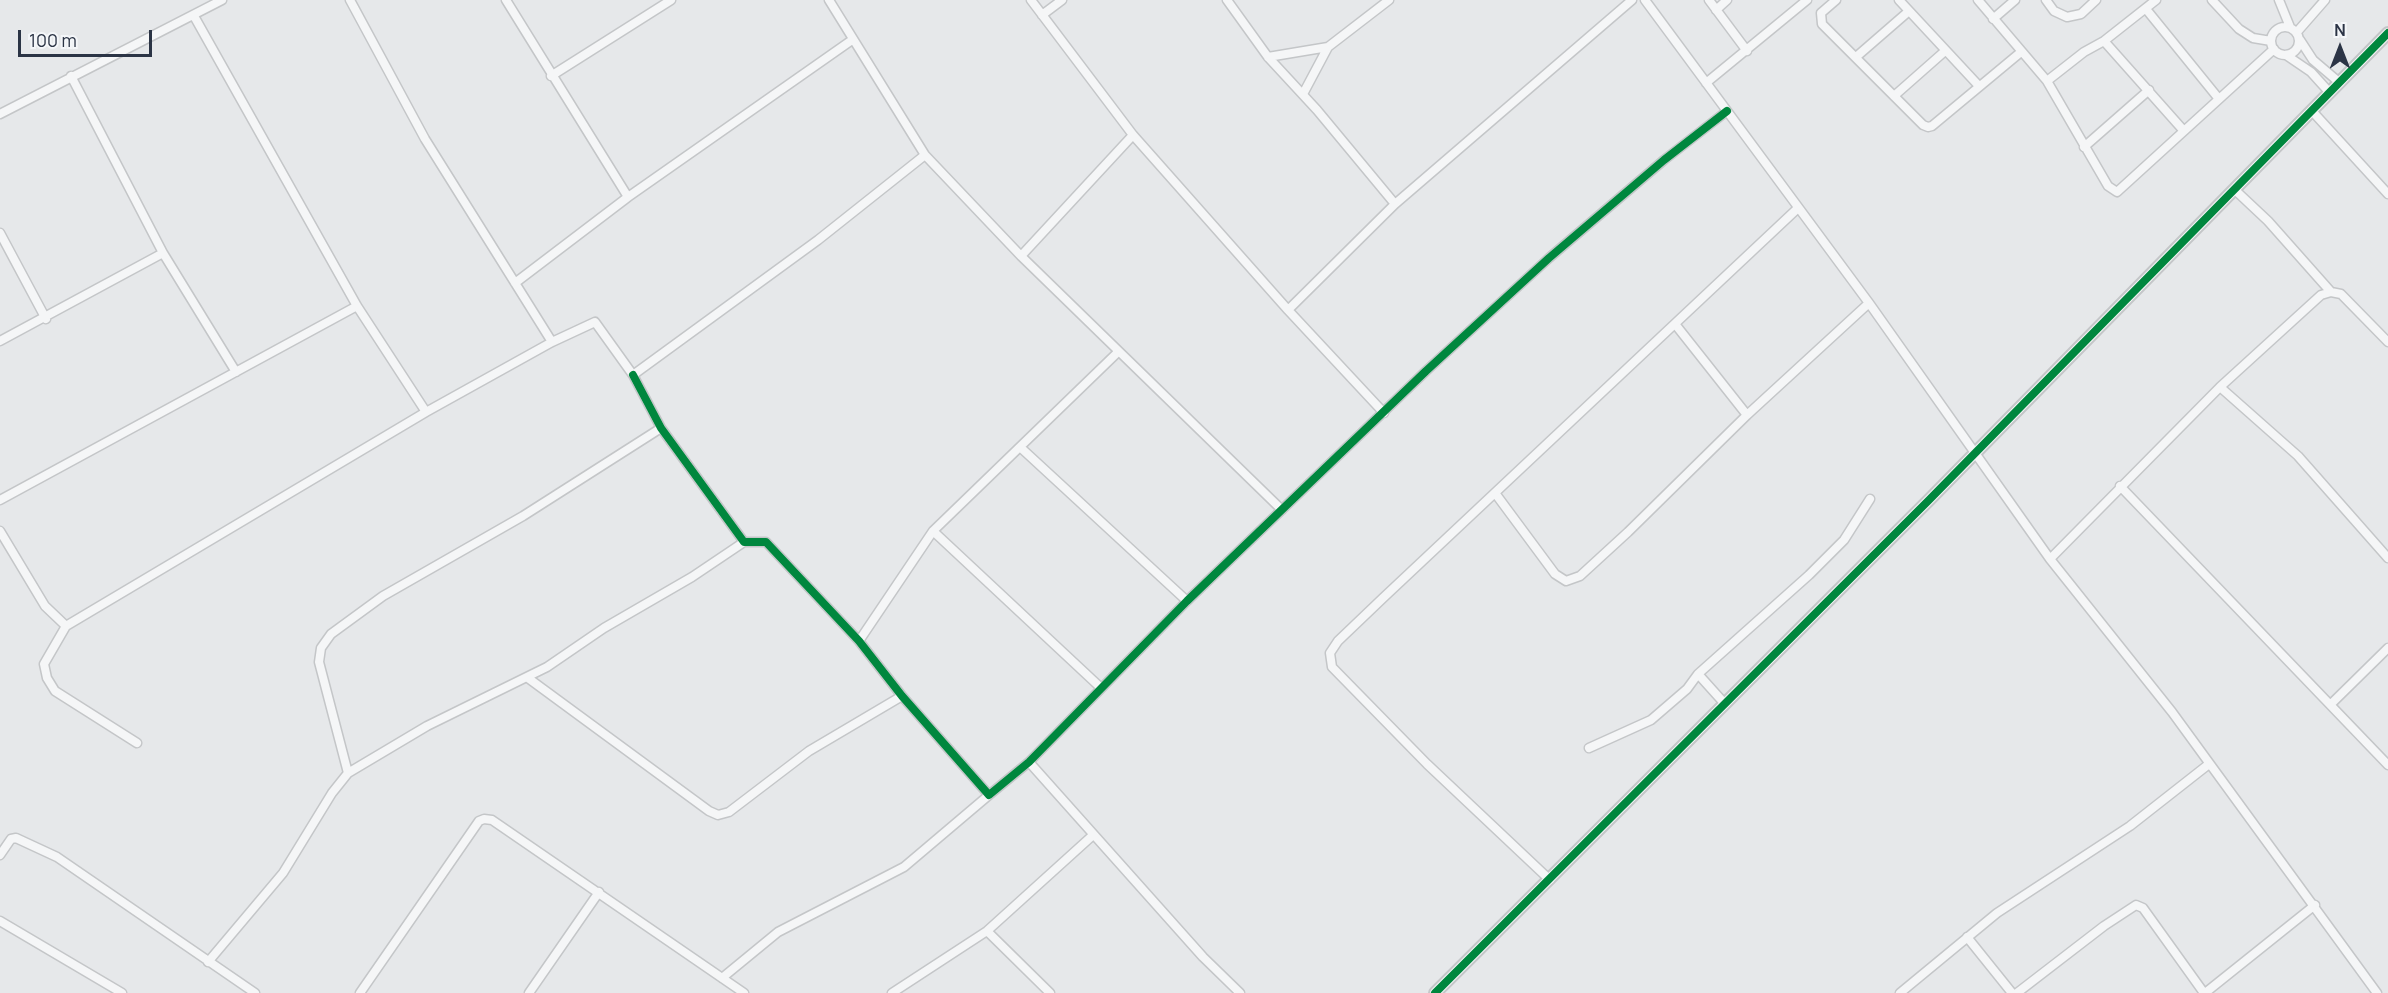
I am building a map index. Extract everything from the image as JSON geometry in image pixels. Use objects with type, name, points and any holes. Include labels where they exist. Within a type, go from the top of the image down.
[{"type":"street","points":[[0,114],[222,0]]},
{"type":"street","points":[[350,0],[425,139],[552,342]]},
{"type":"street","points":[[506,0],[628,197]]},
{"type":"street","points":[[551,76],[671,0]]},
{"type":"street","points":[[829,0],[926,155],[1021,256],[1282,510]]},
{"type":"street","points":[[1031,0],[1132,135],[1288,310],[1384,413]]},
{"type":"street","points":[[1042,15],[1062,0]]},
{"type":"street","points":[[1227,0],[1268,57],[1304,94],[1395,204]]},
{"type":"street","points":[[1304,94],[1328,47],[1389,0]]},
{"type":"street","points":[[1288,310],[1395,204],[1632,0]]},
{"type":"street","points":[[1645,0],[1869,303],[2050,559],[2172,712],[2377,993]]},
{"type":"street","points":[[1709,0],[1747,51]]},
{"type":"street","points":[[1716,10],[1727,0]]},
{"type":"street","points":[[1706,83],[1807,0]]},
{"type":"street","points":[[1836,0],[1821,13],[1822,24],[1928,127],[2020,52]]},
{"type":"street","points":[[1899,0],[1979,86]]},
{"type":"street","points":[[1978,0],[2046,81],[2108,186],[2117,192],[2219,99],[2272,45],[2273,32],[2281,27],[2296,33]]},
{"type":"street","points":[[1993,19],[2015,0]]},
{"type":"street","points":[[2046,0],[2054,11],[2067,17],[2081,14],[2096,0]]},
{"type":"street","points":[[2046,81],[2084,52],[2104,41],[2156,0]]},
{"type":"street","points":[[2212,0],[2239,29],[2253,38],[2272,45],[2311,72],[2330,93]]},
{"type":"street","points":[[2279,0],[2313,60],[2340,83]]},
{"type":"street","points":[[2286,55],[2298,48],[2296,33],[2325,0]]},
{"type":"street","points":[[2146,9],[2219,99]]},
{"type":"street","points":[[1856,57],[1909,11]]},
{"type":"street","points":[[194,16],[357,306],[426,412]]},
{"type":"street","points":[[1435,993],[1976,453],[2388,33]]},
{"type":"street","points":[[515,283],[628,197],[852,40]]},
{"type":"street","points":[[2104,41],[2184,131]]},
{"type":"street","points":[[1268,57],[1328,47]]},
{"type":"street","points":[[1894,96],[1945,51]]},
{"type":"street","points":[[71,76],[163,254],[236,372]]},
{"type":"street","points":[[2084,147],[2149,90]]},
{"type":"street","points":[[722,978],[778,932],[904,867],[1029,762],[1100,687],[1187,601],[1549,258],[1727,111]]},
{"type":"street","points":[[2312,111],[2388,194]]},
{"type":"street","points":[[1021,256],[1132,135]]},
{"type":"street","points":[[633,375],[818,240],[926,155]]},
{"type":"street","points":[[2235,189],[2268,221],[2331,292]]},
{"type":"street","points":[[1550,880],[1427,764],[1332,667],[1329,660],[1330,653],[1338,641],[1798,208]]},
{"type":"street","points":[[0,233],[46,318]]},
{"type":"street","points":[[0,342],[163,254]]},
{"type":"street","points":[[2050,559],[2220,387],[2321,295],[2331,292],[2341,294],[2388,342]]},
{"type":"street","points":[[1495,493],[1555,574],[1566,581],[1580,576],[1747,415],[1869,303]]},
{"type":"street","points":[[0,500],[357,306]]},
{"type":"street","points":[[137,743],[56,691],[46,678],[44,664],[66,626],[426,412],[552,342],[596,322],[633,375],[661,428],[744,542]]},
{"type":"street","points":[[1675,324],[1747,415]]},
{"type":"street","points":[[859,641],[933,531],[1118,352]]},
{"type":"street","points":[[2220,387],[2298,456],[2388,558]]},
{"type":"street","points":[[348,773],[319,662],[321,648],[331,633],[383,596],[524,516],[661,428]]},
{"type":"street","points":[[1020,447],[1187,601]]},
{"type":"street","points":[[2120,486],[2388,765]]},
{"type":"street","points":[[1589,748],[1651,720],[1687,689],[1698,674],[1809,575],[1844,540],[1870,499]]},
{"type":"street","points":[[0,531],[45,606],[66,626]]},
{"type":"street","points":[[933,531],[1100,687]]},
{"type":"street","points":[[208,962],[283,873],[332,793],[348,773],[427,726],[528,678],[744,542],[766,542],[859,641],[902,696],[989,795]]},
{"type":"street","points":[[2331,704],[2388,648]]},
{"type":"street","points":[[1698,674],[1725,704]]},
{"type":"street","points":[[528,678],[709,811],[718,815],[729,812],[809,752],[902,696]]},
{"type":"street","points":[[1029,762],[1092,836],[1203,957],[1240,993]]},
{"type":"street","points":[[1900,993],[2006,907],[2130,826],[2209,764]]},
{"type":"street","points":[[360,993],[480,821],[492,820],[744,993]]},
{"type":"street","points":[[897,991],[987,931],[1092,836]]},
{"type":"street","points":[[0,855],[11,839],[16,838],[37,847],[110,892],[255,993]]},
{"type":"street","points":[[529,993],[598,892]]},
{"type":"street","points":[[2017,993],[2104,926],[2136,905],[2143,908],[2205,993],[2314,905]]},
{"type":"street","points":[[0,921],[122,993]]},
{"type":"street","points":[[987,931],[1050,993]]},
{"type":"street","points":[[1967,937],[2012,993]]},
{"type":"cycle path","points":[[1435,993],[1929,500],[2388,33]]},
{"type":"cycle path","points":[[633,375],[661,428],[744,542],[766,542],[859,641],[902,696],[989,795],[1029,762],[1187,601],[1426,371],[1549,258],[1664,160],[1727,111]]}]
